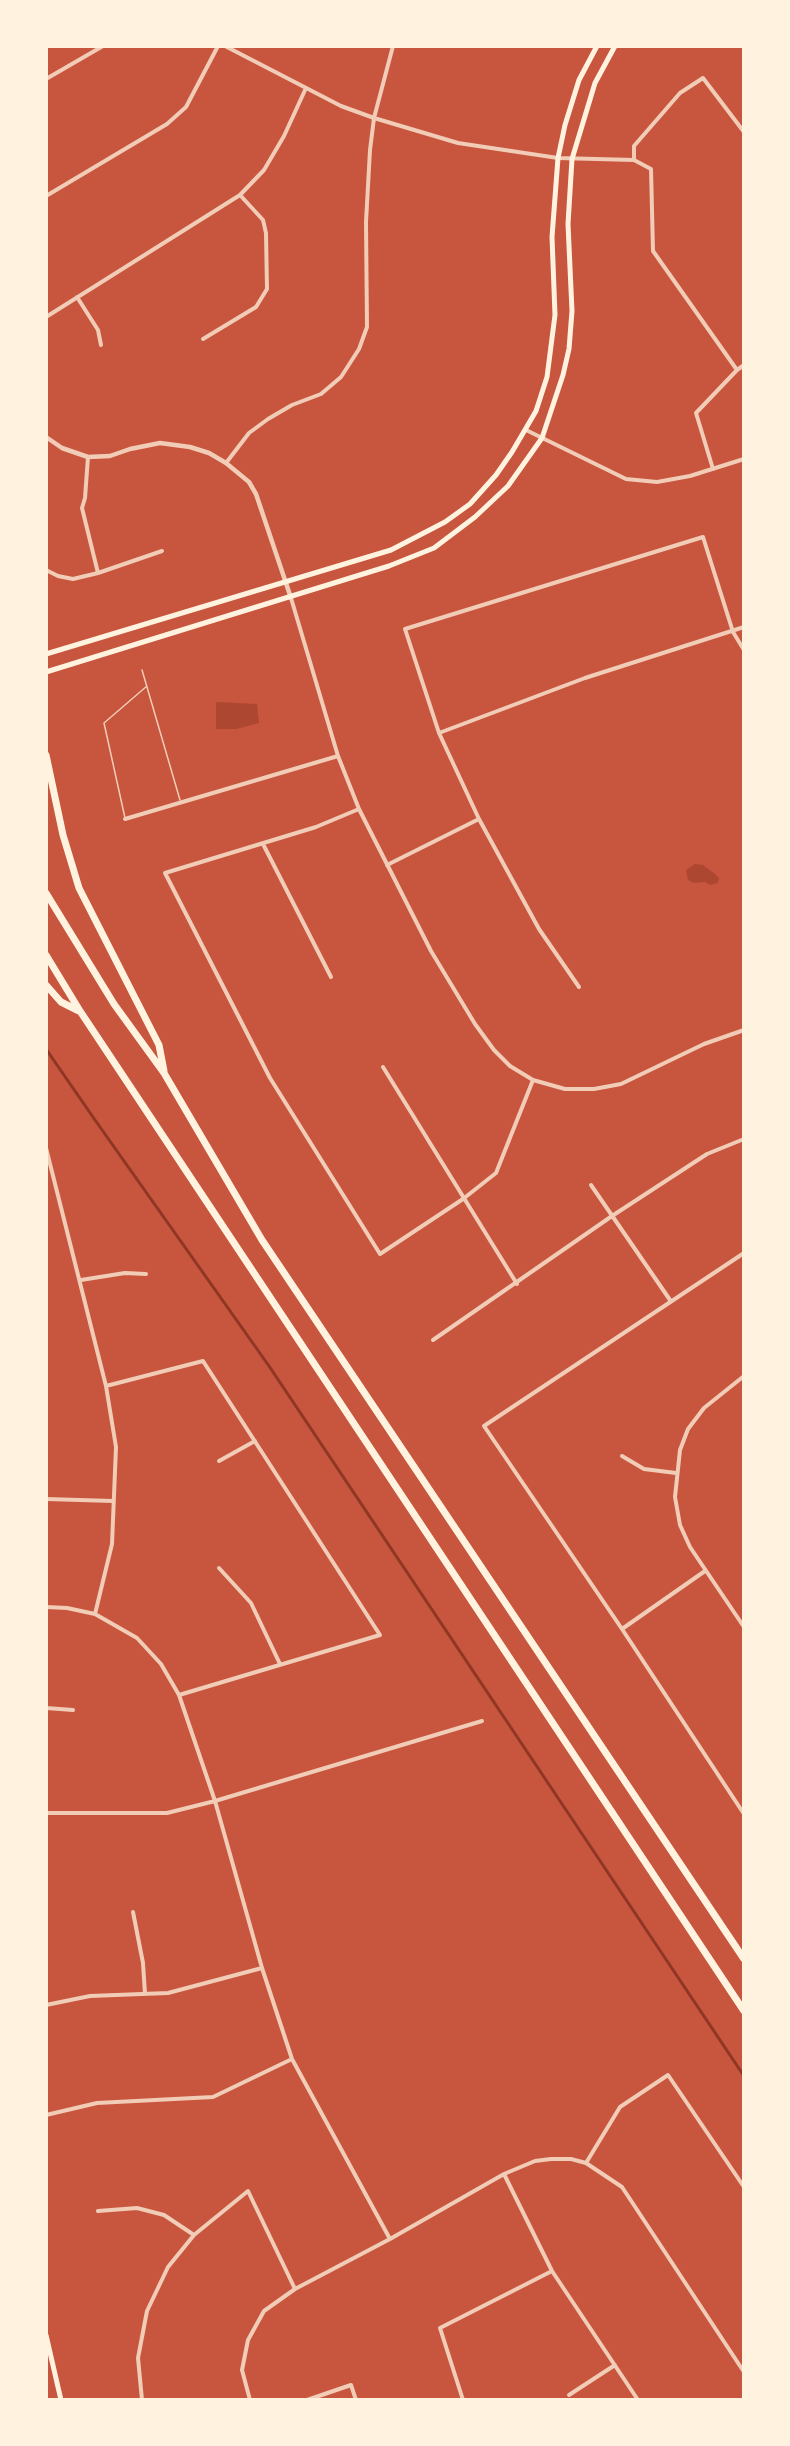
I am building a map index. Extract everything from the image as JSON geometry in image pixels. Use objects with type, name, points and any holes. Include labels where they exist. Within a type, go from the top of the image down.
[{"type":"highway","points":[[46,755],[63,835],[79,888],[159,1045],[164,1073]]},
{"type":"highway","points":[[46,893],[114,1004],[164,1073],[262,1240],[744,1959]]},
{"type":"highway","points":[[46,954],[80,1011],[744,2011]]},
{"type":"highway","points":[[46,985],[61,1002],[80,1011]]},
{"type":"main road","points":[[46,654],[285,580],[392,550],[445,522],[470,504],[496,475],[526,430],[536,411],[547,377],[554,337],[552,237],[558,158],[565,124],[579,80],[597,46]]},
{"type":"main road","points":[[46,672],[291,598],[389,566],[434,548],[475,517],[508,486],[542,438],[563,375],[569,349],[572,310],[568,204],[572,159],[595,83],[615,46]]},
{"type":"main road","points":[[46,2335],[61,2400]]},
{"type":"street","points":[[46,79],[103,46]]},
{"type":"street","points":[[46,196],[167,124],[186,107],[218,46]]},
{"type":"street","points":[[225,46],[341,106],[458,143],[558,158],[634,160],[651,169],[653,251],[737,370]]},
{"type":"street","points":[[226,462],[249,433],[292,405],[321,394],[341,377],[359,349],[367,327],[366,222],[374,118],[393,46]]},
{"type":"street","points":[[634,160],[634,146],[680,93],[703,78],[744,132]]},
{"type":"street","points":[[46,317],[240,195],[264,170],[284,136],[306,88]]},
{"type":"street","points":[[203,339],[256,306],[267,289],[266,233],[263,220],[240,195]]},
{"type":"street","points":[[77,297],[98,330],[101,345]]},
{"type":"street","points":[[713,469],[696,413],[737,370],[744,366]]},
{"type":"street","points":[[526,430],[626,479],[657,482],[744,459]]},
{"type":"street","points":[[46,437],[62,448],[88,457],[110,456],[145,445],[160,443],[190,447],[226,462],[249,482],[256,494],[291,598],[338,756],[359,809],[431,951],[476,1024],[494,1050],[510,1066],[533,1080],[565,1089],[594,1089],[621,1084],[704,1044],[744,1030]]},
{"type":"street","points":[[88,457],[85,498],[82,508],[98,573]]},
{"type":"street","points":[[579,987],[539,929],[479,819],[439,733],[405,629],[703,537],[733,632],[744,650]]},
{"type":"street","points":[[46,570],[58,576],[73,579],[162,551]]},
{"type":"street","points":[[439,733],[585,678],[744,627]]},
{"type":"street","points":[[125,819],[338,756]]},
{"type":"street","points":[[359,809],[315,827],[165,873],[270,1077],[380,1254],[463,1199],[496,1173],[533,1080]]},
{"type":"street","points":[[387,865],[479,819]]},
{"type":"street","points":[[263,844],[331,977]]},
{"type":"street","points":[[383,1067],[517,1284]]},
{"type":"street","points":[[433,1340],[517,1284],[612,1216],[707,1154],[744,1139]]},
{"type":"street","points":[[46,1148],[106,1386],[116,1447],[112,1544],[95,1614]]},
{"type":"street","points":[[591,1185],[670,1300]]},
{"type":"street","points":[[744,1253],[670,1300],[484,1426],[744,1814]]},
{"type":"street","points":[[81,1280],[125,1273],[146,1274]]},
{"type":"street","points":[[106,1386],[203,1361],[380,1635],[179,1695]]},
{"type":"street","points":[[744,1376],[704,1408],[688,1429],[680,1450],[675,1497],[680,1525],[690,1546],[744,1628]]},
{"type":"street","points":[[219,1461],[255,1441]]},
{"type":"street","points":[[622,1456],[644,1469],[676,1473]]},
{"type":"street","points":[[46,1499],[113,1501]]},
{"type":"street","points":[[219,1568],[251,1603],[280,1664]]},
{"type":"street","points":[[622,1629],[705,1571]]},
{"type":"street","points":[[46,1607],[67,1608],[95,1614],[137,1638],[161,1664],[179,1695],[215,1801],[262,1968],[292,2059],[390,2239]]},
{"type":"street","points":[[46,1708],[73,1710]]},
{"type":"street","points":[[46,1813],[167,1813],[215,1801],[482,1721]]},
{"type":"street","points":[[133,1912],[144,1963],[145,1994]]},
{"type":"street","points":[[46,2006],[90,1996],[168,1993],[262,1968]]},
{"type":"street","points":[[46,2115],[97,2103],[213,2097],[292,2059]]},
{"type":"street","points":[[586,2163],[620,2107],[668,2075],[744,2187]]},
{"type":"street","points":[[250,2400],[242,2370],[248,2340],[264,2311],[294,2289],[390,2239],[504,2174],[535,2161],[571,2159],[586,2163],[622,2187],[744,2372]]},
{"type":"street","points":[[504,2174],[552,2271],[638,2400]]},
{"type":"street","points":[[142,2400],[138,2358],[147,2311],[168,2267],[194,2235],[248,2191],[294,2289]]},
{"type":"street","points":[[98,2211],[137,2208],[164,2215],[194,2235]]},
{"type":"street","points":[[463,2400],[440,2328],[552,2271]]},
{"type":"street","points":[[569,2395],[615,2365]]},
{"type":"street","points":[[307,2400],[351,2385],[356,2400]]},
{"type":"lane","points":[[142,670],[180,801]]},
{"type":"lane","points":[[125,819],[104,723],[147,686]]},
{"type":"shaded area","points":[[216,702],[257,704],[259,723],[236,729],[216,729]]},
{"type":"shaded area","points":[[695,864],[703,865],[715,874],[719,878],[718,883],[710,885],[705,882],[694,883],[688,880],[686,870]]},
{"type":"waterway","points":[[46,1049],[269,1366],[744,2076]]}]
